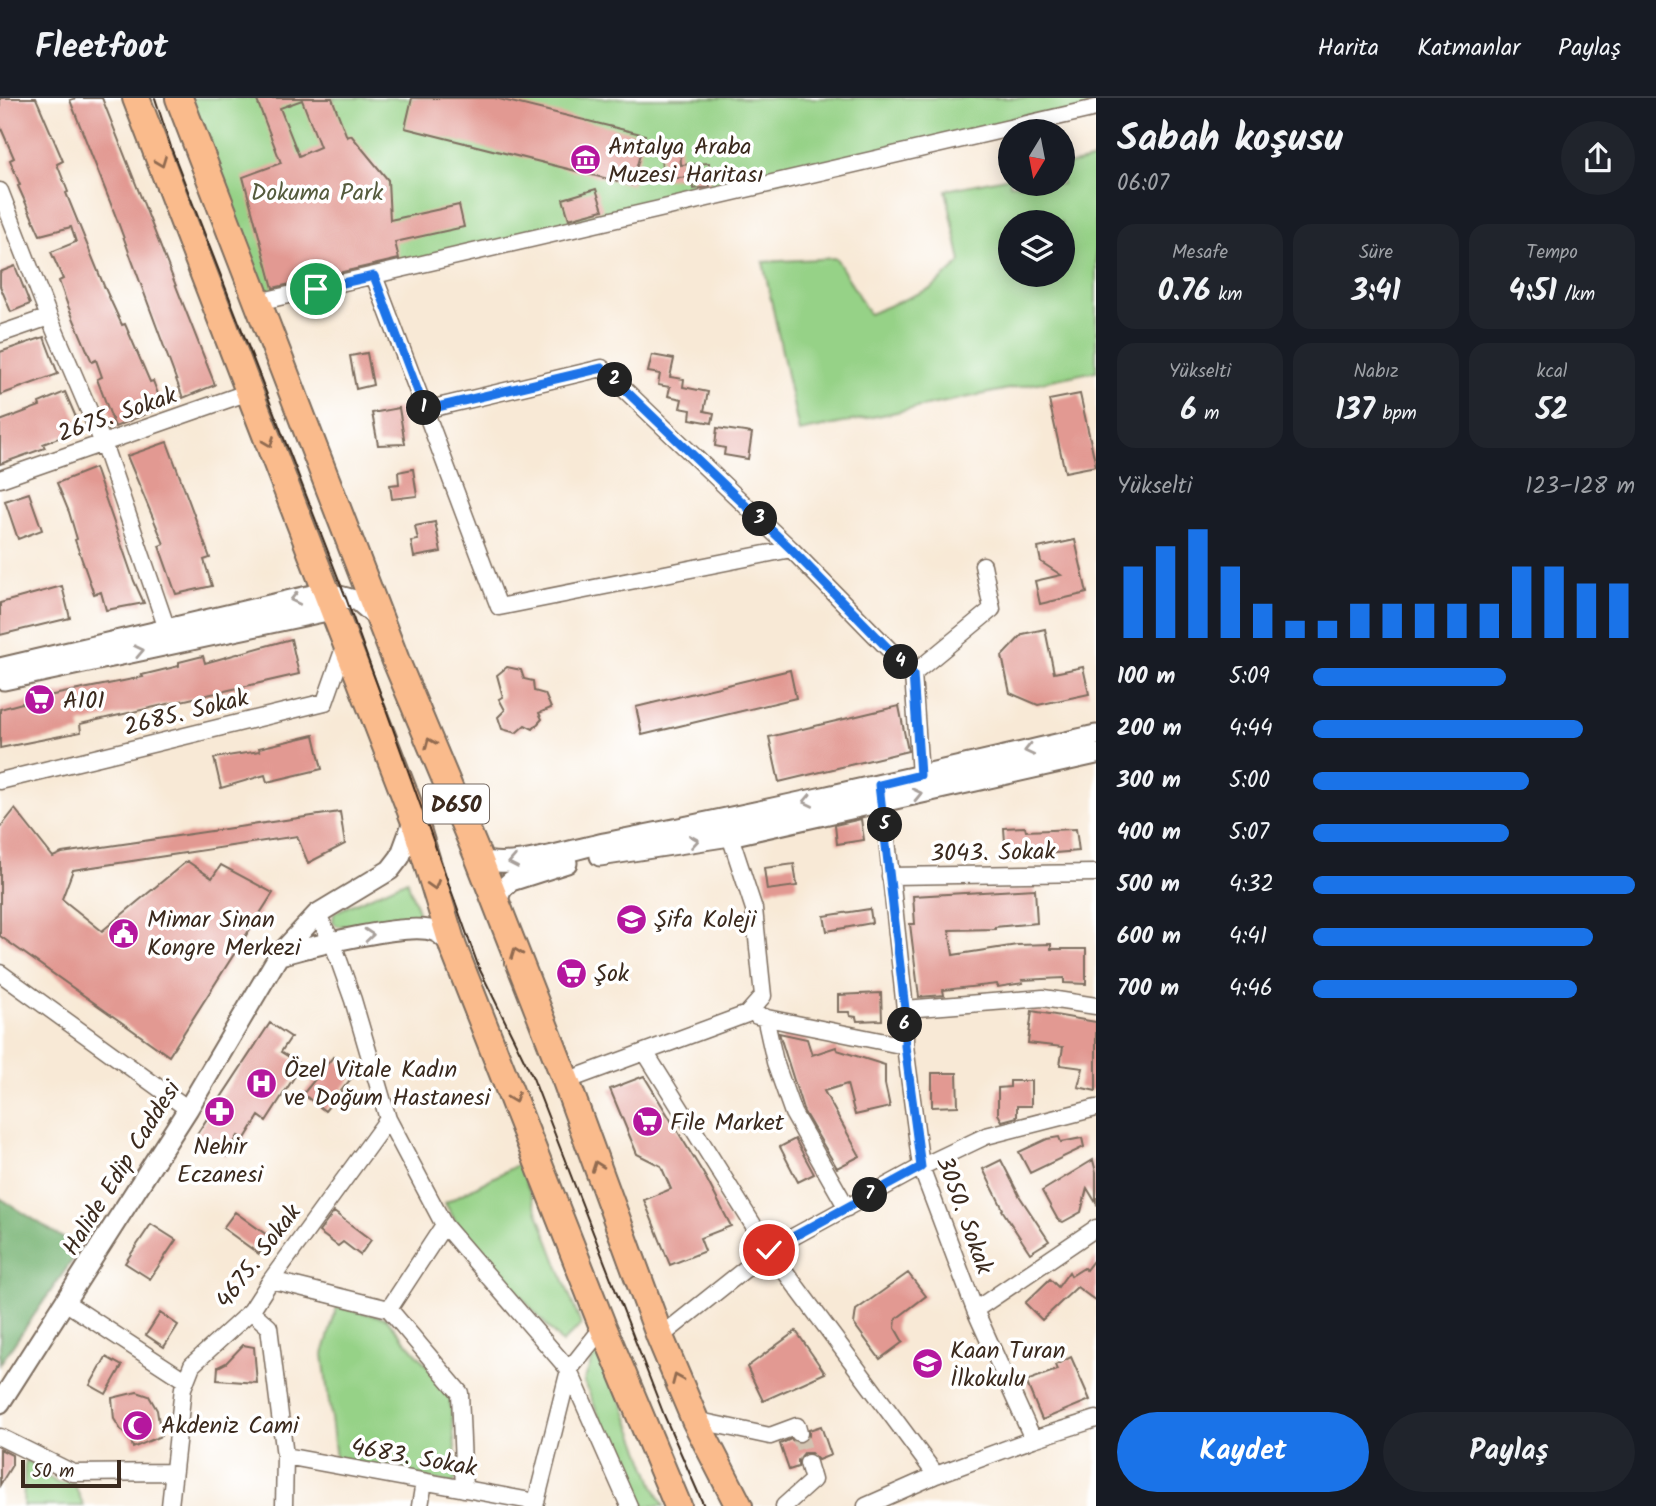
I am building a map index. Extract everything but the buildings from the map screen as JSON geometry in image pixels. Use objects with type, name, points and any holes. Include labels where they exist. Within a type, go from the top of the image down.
[{"type":"highway","name":"D650","points":[[136,98],[414,819],[453,947],[603,1327],[678,1506]]},
{"type":"highway","name":"D650","points":[[179,98],[380,619],[479,859],[566,1081],[660,1337],[695,1420],[739,1506]]},
{"type":"street","points":[[258,302],[1096,108]]},
{"type":"street","points":[[0,191],[49,317],[103,443],[167,629]]},
{"type":"street","points":[[374,276],[499,607],[791,549]]},
{"type":"street","points":[[0,334],[49,317]]},
{"type":"street","points":[[425,410],[602,368],[791,549],[913,674],[920,775]]},
{"type":"street","name":"2675. Sokak","points":[[0,479],[250,392]]},
{"type":"street","points":[[913,674],[992,608],[983,565]]},
{"type":"street","points":[[0,668],[167,629],[329,601],[358,601],[380,619]]},
{"type":"street","points":[[0,681],[329,601]]},
{"type":"street","name":"2685. Sokak","points":[[0,782],[325,702],[345,645]]},
{"type":"street","points":[[479,859],[491,864],[501,864],[585,858],[730,836],[881,794],[920,775],[1096,735]]},
{"type":"street","points":[[496,903],[502,889],[511,881],[549,861],[1096,754]]},
{"type":"street","name":"3050. Sokak","points":[[881,794],[905,1009],[905,1046],[921,1167],[975,1310],[1033,1439]]},
{"type":"street","name":"Halide Edip Caddesi","points":[[0,1403],[188,1109],[279,955],[317,914],[390,870],[400,857],[414,819]]},
{"type":"street","points":[[566,1081],[747,1014],[762,996],[754,909],[730,836]]},
{"type":"street","name":"3043. Sokak","points":[[890,876],[1096,873]]},
{"type":"street","points":[[317,914],[332,941],[353,1000],[387,1119],[444,1224],[569,1370],[629,1506]]},
{"type":"street","points":[[279,955],[351,937],[427,929],[438,933],[453,947]]},
{"type":"street","points":[[0,973],[188,1109]]},
{"type":"street","points":[[905,1009],[1044,998],[1096,1006]]},
{"type":"street","points":[[747,1014],[905,1046]]},
{"type":"street","points":[[765,1017],[775,1062],[793,1113],[847,1208]]},
{"type":"street","points":[[645,1052],[769,1250],[936,1475]]},
{"type":"street","points":[[660,1337],[769,1250],[921,1167],[986,1136],[1096,1108]]},
{"type":"street","name":"4675. Sokak","points":[[170,1506],[183,1388],[192,1365],[251,1311],[387,1119]]},
{"type":"street","points":[[389,1309],[444,1224]]},
{"type":"street","points":[[975,1310],[1096,1228]]},
{"type":"street","points":[[271,1280],[389,1309],[460,1393],[464,1489]]},
{"type":"street","points":[[65,1302],[186,1381]]},
{"type":"street","points":[[251,1311],[268,1327],[285,1457],[284,1506]]},
{"type":"street","points":[[536,1504],[569,1370],[603,1327]]},
{"type":"street","points":[[866,1506],[936,1475],[1096,1419]]},
{"type":"street","points":[[695,1420],[770,1436],[797,1426],[799,1433]]},
{"type":"street","points":[[0,1437],[73,1473],[173,1472]]},
{"type":"street","name":"4683. Sokak","points":[[285,1457],[536,1504]]},
{"type":"street","points":[[783,1506],[813,1480],[808,1463]]},
{"type":"street","points":[[420,1506],[425,1482]]},
{"type":"green space","name":"Dokuma Park","points":[[180,98],[1096,98],[1096,108],[1048,119],[998,119],[998,131],[258,302]]},
{"type":"green space","points":[[1096,159],[1096,371],[799,432],[763,262],[836,258],[869,314],[932,288],[961,262],[946,190],[998,179],[998,196],[1075,196],[1075,163]]},
{"type":"green space","points":[[407,880],[419,914],[344,926],[337,926],[333,922],[334,913]]},
{"type":"green space","points":[[519,1164],[581,1325],[562,1343],[457,1224],[445,1203]]},
{"type":"green space","points":[[0,1198],[80,1249],[0,1364]]},
{"type":"green space","points":[[337,1307],[386,1318],[449,1391],[458,1475],[453,1484],[336,1459],[323,1354]]},
{"type":"green space","points":[[599,1342],[664,1506],[637,1506],[584,1381]]},
{"type":"green space","points":[[25,1459],[57,1483],[73,1482],[84,1506],[23,1506]]},
{"type":"tunnel","points":[[799,1433],[808,1463]]},
{"type":"tram line","points":[[155,98],[172,150],[346,598],[479,968],[533,1078],[664,1415],[704,1506]]},
{"type":"place","name":"Antalya Araba Muzesi Haritası","points":[[585,160]]},
{"type":"place","name":"A101","points":[[40,700]]},
{"type":"place","name":"Şifa Koleji","points":[[631,919]]},
{"type":"place","name":"Mimar Sinan Kongre Merkezi","points":[[124,933]]},
{"type":"place","name":"Şok","points":[[571,973]]},
{"type":"place","name":"Özel Vitale Kadın ve Doğum Hastanesi","points":[[261,1083]]},
{"type":"place","name":"Nehir Eczanesi","points":[[220,1112]]},
{"type":"place","name":"File Market","points":[[647,1122]]},
{"type":"place","name":"Kaan Turan İlkokulu","points":[[927,1364]]},
{"type":"place","name":"Akdeniz Cami","points":[[138,1425]]},
{"type":"route","points":[[316,289],[374,276],[425,410],[602,368],[791,549],[913,674],[920,775],[879,785],[905,1009],[905,1046],[921,1167],[769,1250]]}]
